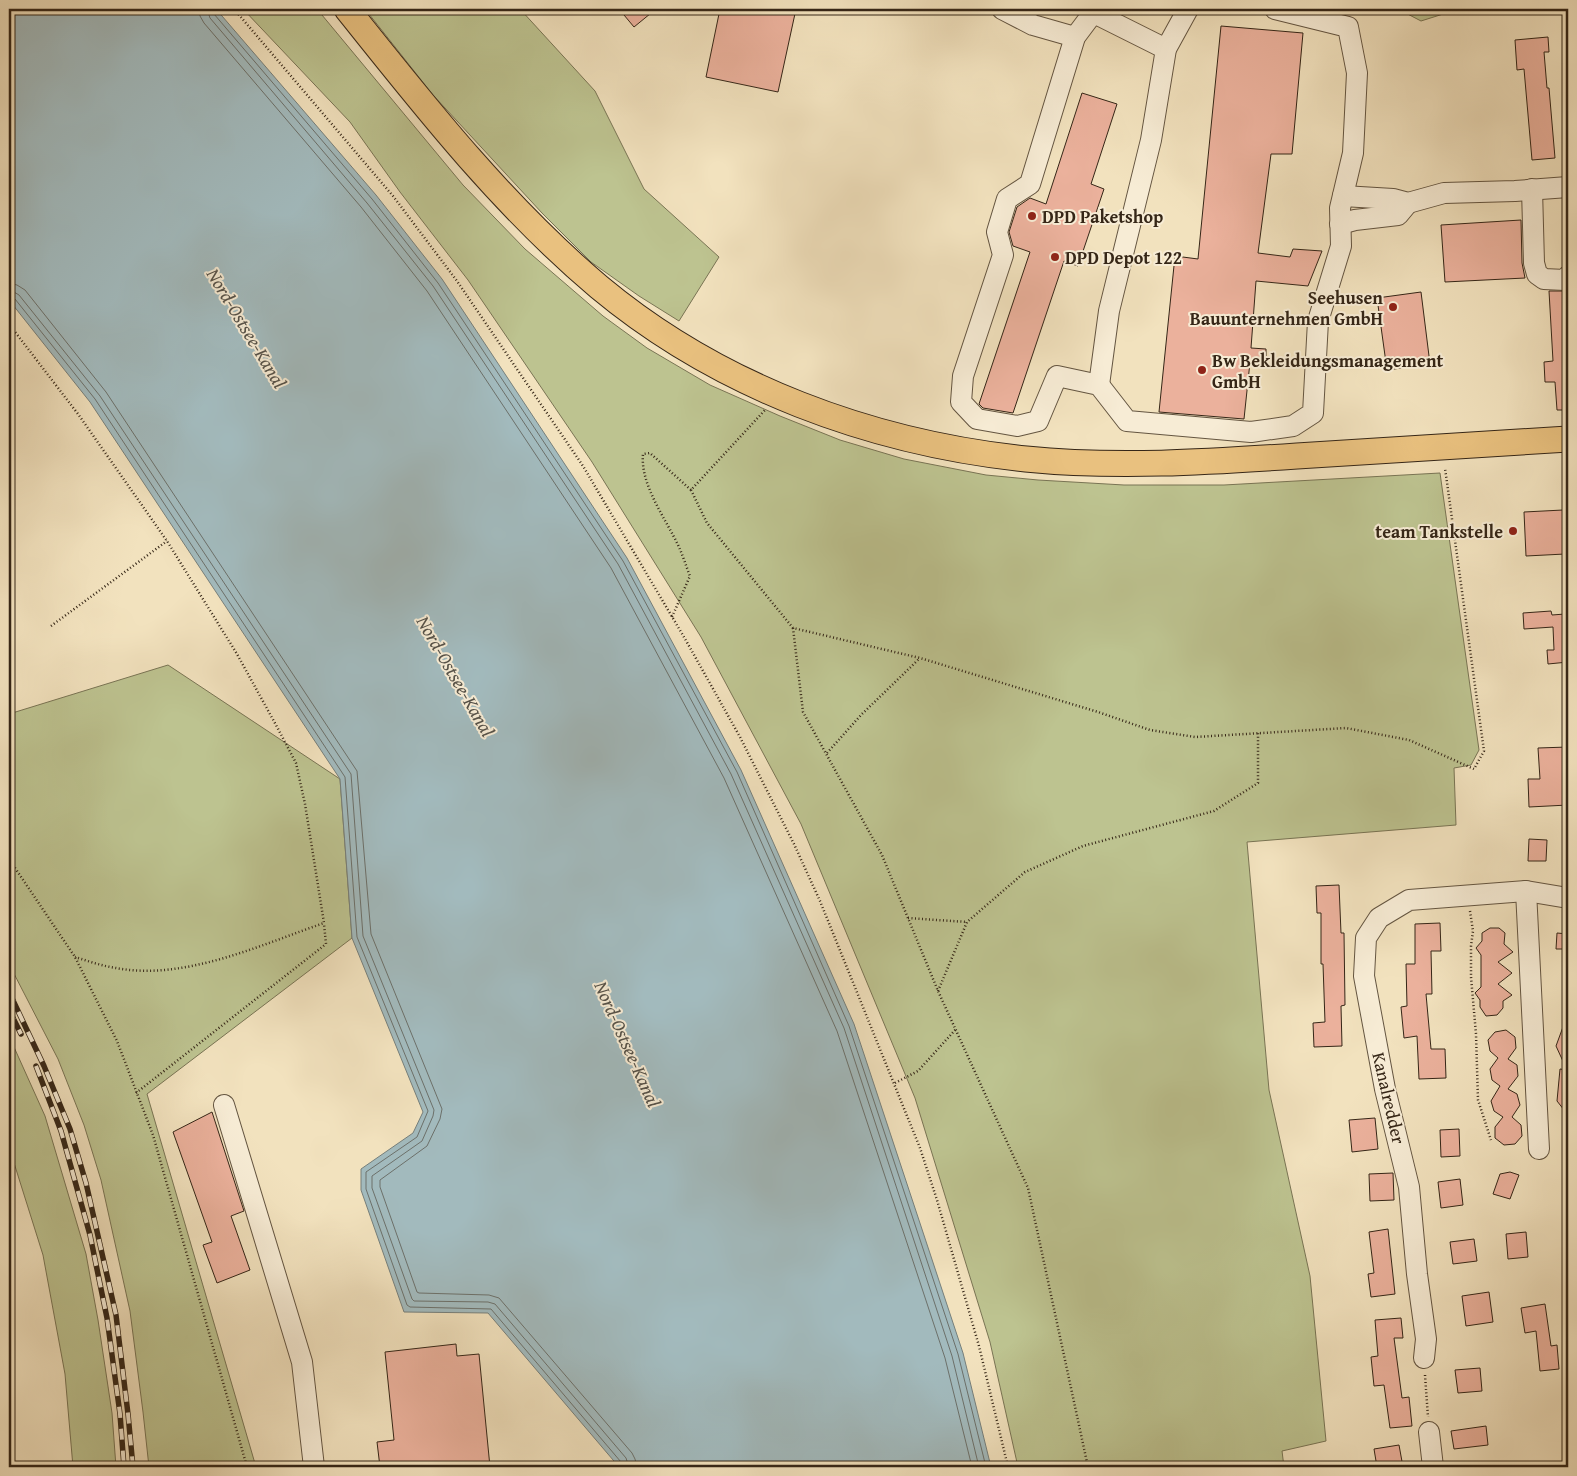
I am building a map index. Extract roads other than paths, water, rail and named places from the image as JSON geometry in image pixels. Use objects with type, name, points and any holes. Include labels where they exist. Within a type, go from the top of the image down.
[{"type":"main road","points":[[347,9],[485,177],[548,241],[601,288],[656,328],[707,360],[778,396],[894,436],[960,450],[1046,460],[1100,463],[1182,463],[1568,439]]},
{"type":"street","points":[[1002,9],[1033,25],[1075,37]]},
{"type":"street","points":[[1099,385],[1109,311],[1151,140],[1166,50],[1188,9]]},
{"type":"street","points":[[1166,50],[1095,11],[1075,37],[1030,184],[1007,200],[997,232],[1003,255],[963,376],[961,402],[977,419],[1017,426],[1038,421],[1057,376],[1099,385],[1127,421],[1251,432],[1293,426],[1313,413],[1318,321],[1341,246],[1340,208],[1353,153],[1357,73],[1348,27],[1275,9]]},
{"type":"street","points":[[1343,196],[1393,198],[1408,203],[1444,193],[1568,187]]},
{"type":"street","points":[[1532,189],[1534,263],[1537,274],[1544,279],[1564,280],[1568,276]]},
{"type":"street","points":[[1340,224],[1398,215],[1408,203]]},
{"type":"street","points":[[1526,891],[1539,1149]]},
{"type":"street","name":"Kanalredder","points":[[1425,1349],[1409,1187],[1385,1089],[1364,976],[1366,938],[1379,918],[1409,900],[1526,891],[1568,898]]},
{"type":"street","points":[[224,1105],[302,1362],[314,1467]]},
{"type":"street","points":[[1429,1432],[1433,1467]]},
{"type":"water","name":"Nord-Ostsee-Kanal","points":[[9,9],[216,9],[376,195],[442,279],[627,558],[741,770],[854,1024],[963,1353],[991,1467],[619,1467],[488,1313],[404,1312],[361,1190],[361,1169],[413,1133],[423,1112],[352,938],[340,779],[90,402],[9,300]]},
{"type":"railway","points":[[9,992],[44,1066],[70,1129],[86,1183],[116,1315],[133,1467]]},
{"type":"railway","points":[[9,1010],[21,1034]]},
{"type":"railway","points":[[36,1066],[61,1131],[90,1235],[107,1318],[120,1414],[124,1467]]},
{"type":"place","name":"DPD Paketshop","points":[[1032,216]]},
{"type":"place","name":"DPD Depot 122","points":[[1055,257]]},
{"type":"place","name":"Seehusen Bauunternehmen GmbH","points":[[1393,307]]},
{"type":"place","name":"Bw Bekleidungsmanagement GmbH","points":[[1202,370]]},
{"type":"place","name":"team Tankstelle","points":[[1513,531]]}]
